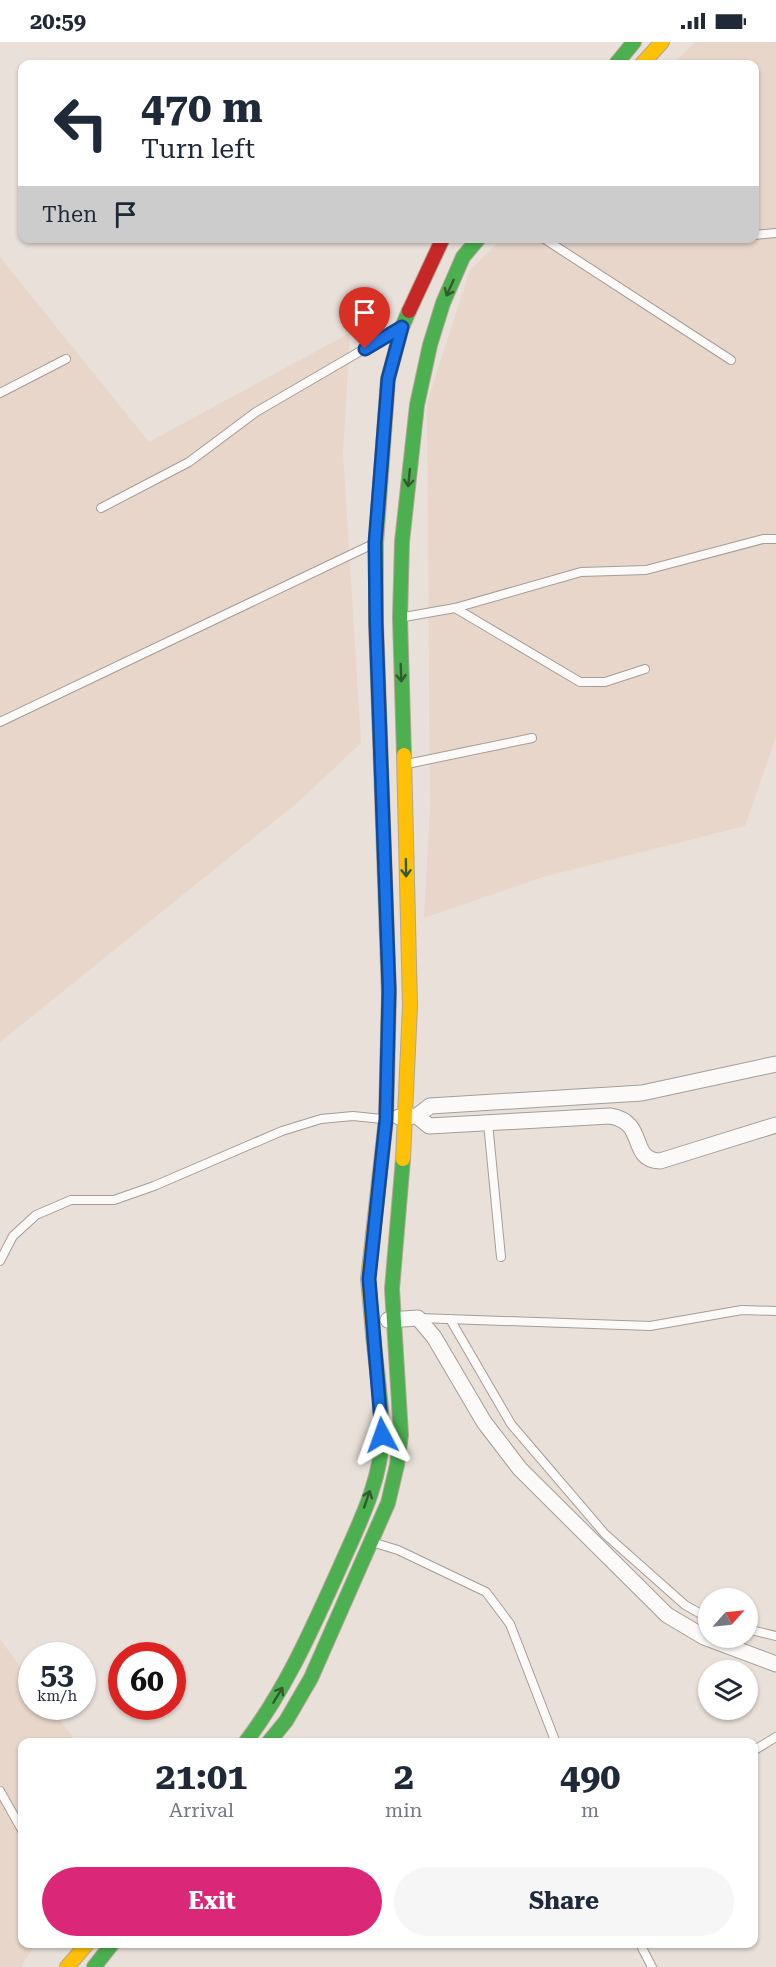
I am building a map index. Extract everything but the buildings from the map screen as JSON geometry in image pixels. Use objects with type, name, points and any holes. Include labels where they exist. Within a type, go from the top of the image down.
[{"type":"main road","points":[[619,60],[634,42]]},
{"type":"main road","points":[[646,60],[662,42]]},
{"type":"main road","points":[[272,1738],[286,1721],[311,1678],[388,1503],[398,1465],[401,1436],[392,1289],[411,1116],[404,764],[388,620],[375,543],[388,379],[402,327],[441,243]]},
{"type":"main road","points":[[248,1738],[264,1718],[297,1662],[353,1536],[376,1473],[382,1435],[369,1279],[386,1119],[389,989],[381,771],[388,620],[402,542],[419,395],[430,345],[443,303],[463,257],[475,243]]},
{"type":"main road","points":[[67,1967],[84,1948]]},
{"type":"main road","points":[[103,1964],[110,1948]]},
{"type":"street","points":[[386,1119],[411,1116],[430,1106],[642,1093],[776,1064]]},
{"type":"street","points":[[411,1116],[429,1126],[610,1116],[621,1118],[633,1128],[646,1156],[651,1160],[660,1161],[776,1125]]},
{"type":"street","points":[[373,1320],[418,1318],[434,1337],[484,1422],[520,1469],[667,1615],[704,1637],[776,1664]]},
{"type":"street","points":[[91,1948],[103,1964]]},
{"type":"lane","points":[[759,235],[776,233]]},
{"type":"lane","points":[[551,243],[731,360]]},
{"type":"lane","points":[[101,508],[189,462],[256,412],[402,327]]},
{"type":"lane","points":[[0,393],[66,359]]},
{"type":"lane","points":[[388,620],[455,608],[581,572],[646,570],[763,539],[776,539]]},
{"type":"lane","points":[[0,722],[375,543]]},
{"type":"lane","points":[[455,608],[580,682],[605,682],[645,669]]},
{"type":"lane","points":[[381,771],[404,764],[532,738]]},
{"type":"lane","points":[[0,1262],[13,1236],[36,1215],[71,1200],[114,1200],[154,1186],[282,1131],[321,1119],[353,1116],[386,1119]]},
{"type":"lane","points":[[488,1123],[501,1257]]},
{"type":"lane","points":[[418,1318],[650,1326],[742,1310],[776,1311]]},
{"type":"lane","points":[[450,1319],[511,1424],[605,1534],[685,1605],[698,1612]]},
{"type":"lane","points":[[353,1536],[398,1550],[486,1592],[510,1624],[554,1738]]},
{"type":"lane","points":[[758,1632],[776,1636]]},
{"type":"lane","points":[[758,1748],[776,1737]]},
{"type":"lane","points":[[0,1791],[18,1823]]},
{"type":"lane","points":[[642,1948],[652,1967]]},
{"type":"shaded area","points":[[695,42],[776,42],[776,737],[745,826],[543,877],[424,918],[430,808],[427,403],[470,270],[498,243],[759,243],[759,60],[677,60]]},
{"type":"shaded area","points":[[0,257],[149,442],[350,333],[343,453],[361,743],[297,803],[0,1042]]},
{"type":"shaded area","points":[[0,1639],[18,1664],[18,1720],[60,1720],[73,1738],[18,1738],[18,1948],[33,1948],[21,1967],[0,1967]]},
{"type":"traffic: fast","points":[[619,60],[634,42]]},
{"type":"traffic: fast","points":[[404,755],[400,618],[402,542],[417,405],[430,345],[443,303],[463,257],[475,243]]},
{"type":"traffic: fast","points":[[389,995],[376,623],[376,543],[388,379],[402,327],[409,311]]},
{"type":"traffic: fast","points":[[272,1738],[286,1721],[311,1678],[388,1503],[397,1465],[401,1435],[392,1289],[403,1159]]},
{"type":"traffic: fast","points":[[249,1738],[286,1680],[319,1613],[368,1502],[378,1468],[382,1434],[373,1334]]},
{"type":"traffic: fast","points":[[94,1967],[109,1948]]},
{"type":"traffic: slow","points":[[646,60],[662,42]]},
{"type":"traffic: slow","points":[[403,1159],[410,1006],[404,755]]},
{"type":"traffic: slow","points":[[373,1334],[368,1279],[386,1119],[389,995]]},
{"type":"traffic: slow","points":[[67,1967],[84,1948]]},
{"type":"traffic: jam","points":[[409,311],[441,243]]},
{"type":"route","points":[[365,349],[402,327],[388,379],[375,543],[389,989],[386,1119],[369,1279],[382,1435]]}]
